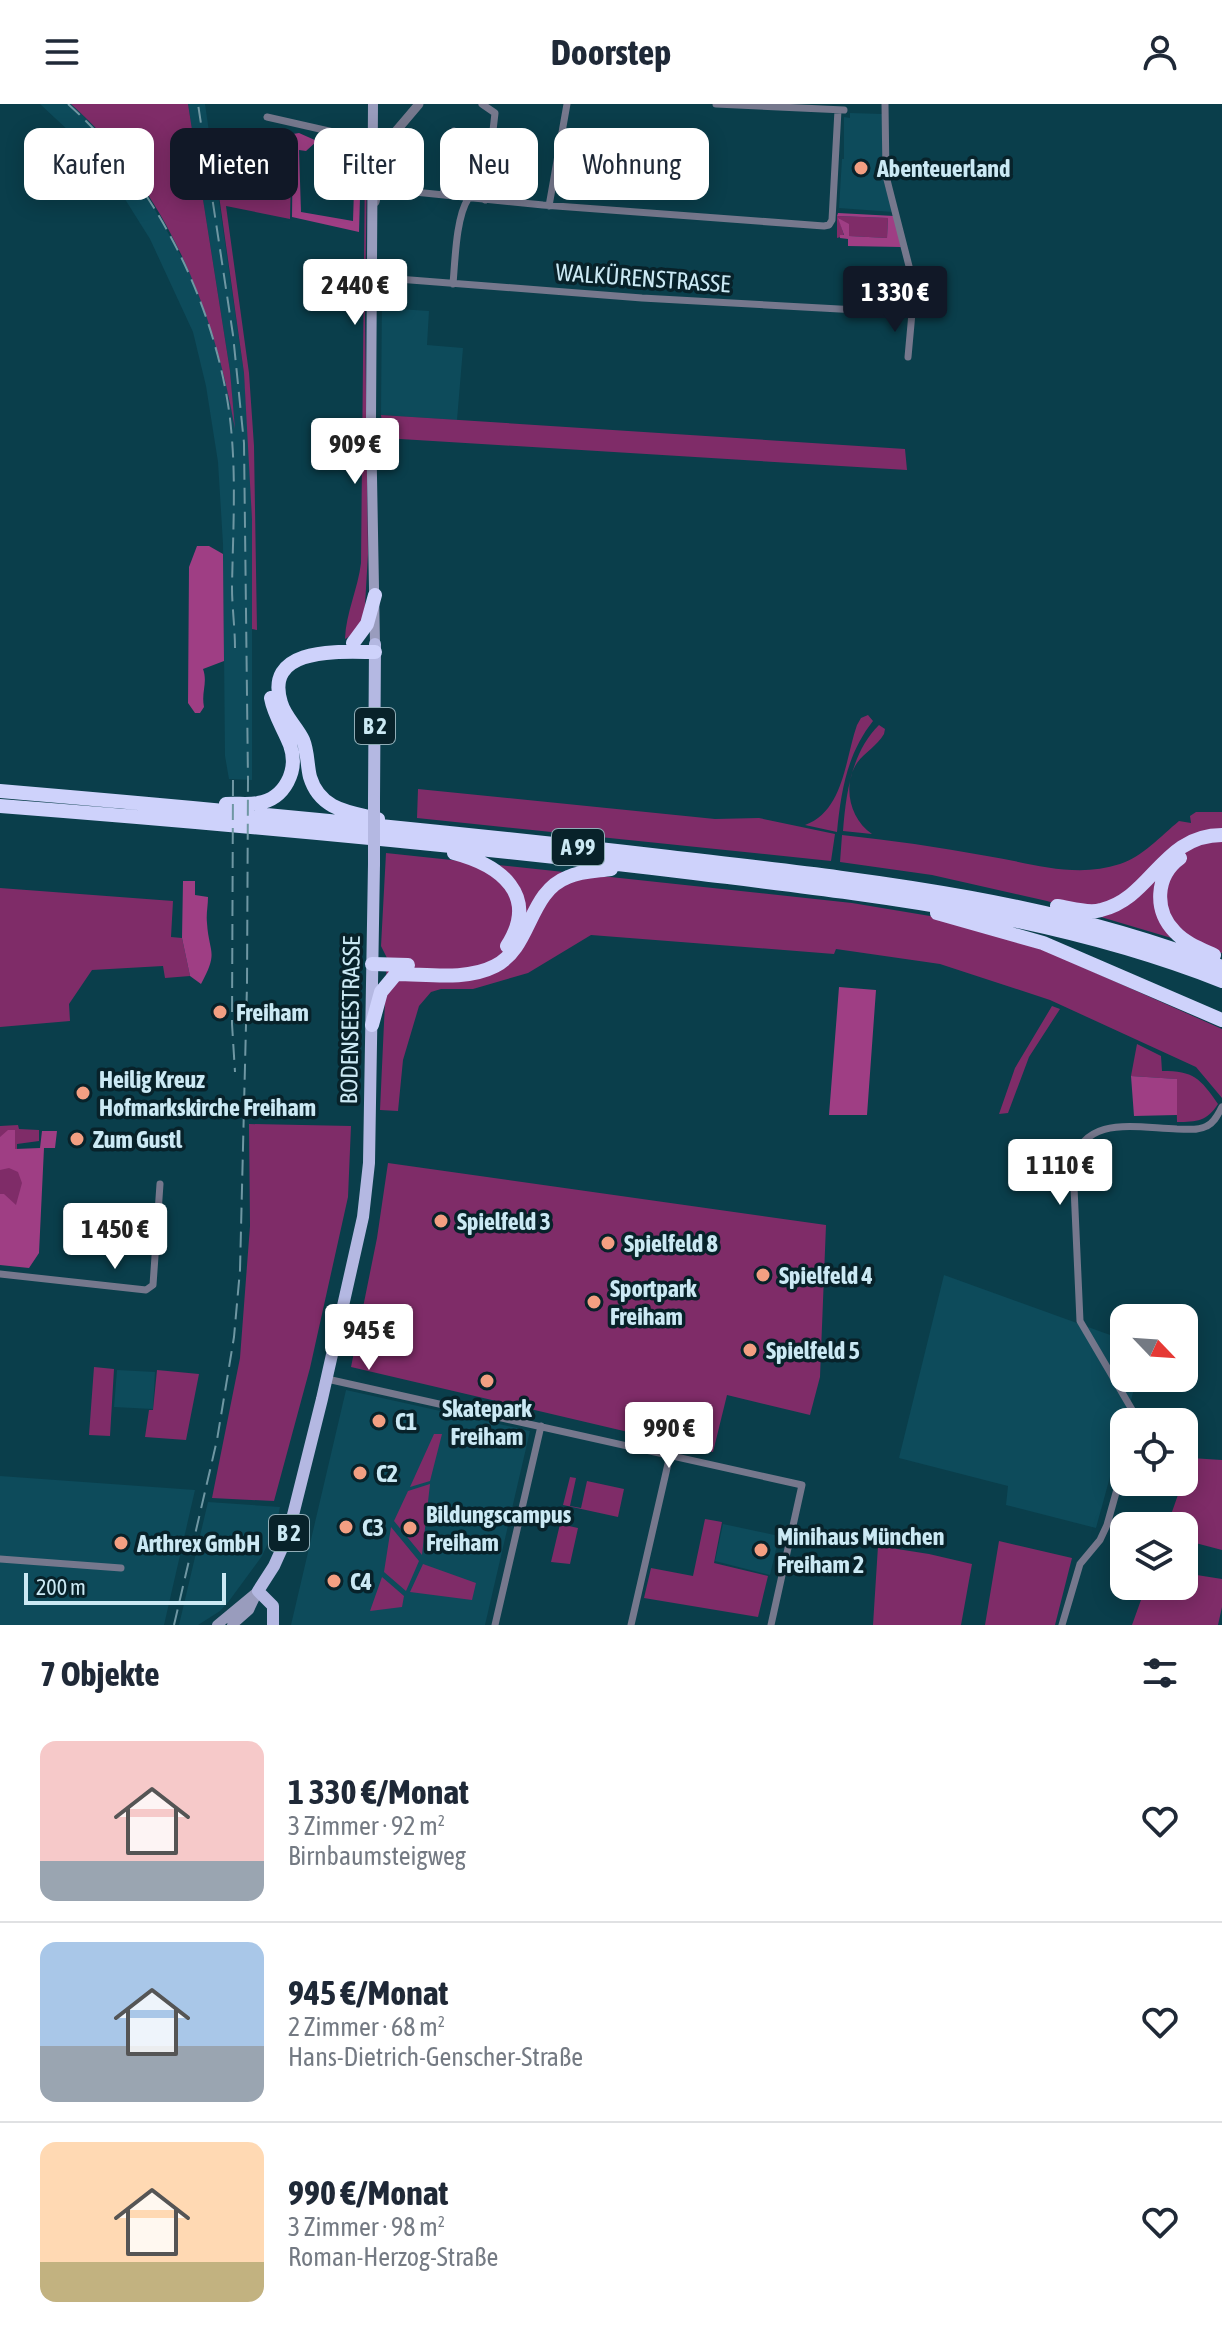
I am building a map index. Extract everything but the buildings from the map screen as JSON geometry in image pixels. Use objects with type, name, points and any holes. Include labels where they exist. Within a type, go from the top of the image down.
[{"type":"highway","points":[[353,648],[367,624],[375,595]]},
{"type":"highway","points":[[334,648],[301,657],[284,674],[280,686],[281,705],[303,740],[317,792],[329,805],[341,811],[437,833]]},
{"type":"highway","points":[[190,808],[261,803],[285,788],[291,774],[292,754],[272,705],[273,678],[280,664],[299,649],[375,648]]},
{"type":"highway","name":"A 99","points":[[0,791],[719,863],[958,894],[1131,933],[1222,967]]},
{"type":"highway","name":"A 99","points":[[0,806],[419,842],[876,895],[1047,926],[1222,981]]},
{"type":"highway","points":[[958,894],[999,895],[1071,909],[1102,910],[1126,898],[1176,849],[1204,836],[1222,835]]},
{"type":"highway","points":[[372,969],[397,971],[484,962],[505,948],[512,937],[518,914],[516,897],[509,883],[494,868],[473,858],[419,842]]},
{"type":"highway","points":[[1222,845],[1205,844],[1192,849],[1175,862],[1162,882],[1160,895],[1164,919],[1177,935],[1222,958]]},
{"type":"highway","points":[[416,969],[478,973],[496,966],[520,942],[540,901],[552,886],[566,877],[583,873],[639,866]]},
{"type":"highway","points":[[876,895],[1043,943],[1222,1020]]},
{"type":"highway","points":[[372,1025],[381,992],[397,971]]},
{"type":"main road","name":"BODENSEESTRASSE","points":[[373,104],[373,128]]},
{"type":"main road","name":"BODENSEESTRASSE","points":[[258,1591],[277,1561],[288,1535],[327,1379],[366,1193],[374,864],[375,595],[371,391],[374,200]]},
{"type":"main road","points":[[217,1625],[258,1591]]},
{"type":"main road","points":[[232,1625],[249,1610],[258,1591]]},
{"type":"main road","points":[[258,1591],[273,1606],[273,1625]]},
{"type":"street","points":[[400,128],[419,104]]},
{"type":"street","points":[[482,104],[495,113],[493,128]]},
{"type":"street","points":[[549,206],[567,104]]},
{"type":"street","points":[[485,200],[829,225],[841,110],[716,104]]},
{"type":"street","points":[[885,104],[886,176],[909,260],[912,313],[908,357]]},
{"type":"street","points":[[267,117],[316,128]]},
{"type":"street","points":[[374,205],[375,200]]},
{"type":"street","points":[[453,284],[467,200]]},
{"type":"street","name":"WALKÜRENSTRASSE","points":[[372,277],[735,304],[912,313]]},
{"type":"street","points":[[1131,1408],[1080,1321],[1075,1154],[1090,1134],[1110,1127],[1199,1129],[1214,1121],[1222,1107]]},
{"type":"street","points":[[0,1274],[146,1290],[153,1285],[160,1184]]},
{"type":"street","points":[[327,1379],[802,1485],[771,1625]]},
{"type":"street","points":[[495,1625],[541,1426]]},
{"type":"street","points":[[631,1625],[670,1455]]},
{"type":"street","points":[[1062,1625],[1080,1564],[1105,1530],[1115,1496]]},
{"type":"street","points":[[0,1559],[121,1568]]},
{"type":"shaded area","points":[[40,104],[71,104],[96,128],[66,128]]},
{"type":"shaded area","points":[[71,104],[188,104],[192,128],[170,128],[170,200],[203,200],[230,371],[235,429],[214,339],[199,295],[151,200],[154,200],[154,128],[95,128]]},
{"type":"shaded area","points":[[188,104],[205,104],[208,128],[192,128]]},
{"type":"shaded area","name":"Abenteuerland","points":[[850,113],[882,114],[882,176],[893,212],[839,208],[844,117],[850,118]]},
{"type":"shaded area","points":[[298,133],[314,140],[306,151],[299,150],[301,212],[353,221],[354,200],[360,200],[359,232],[292,217],[292,200],[298,200]]},
{"type":"shaded area","points":[[126,200],[150,200],[189,270],[216,340],[233,415],[230,371],[203,200],[219,200],[244,373],[249,443],[252,780],[229,779],[225,756],[223,544],[218,462],[206,386],[193,332],[150,239]]},
{"type":"shaded area","points":[[220,200],[290,200],[290,219],[226,206],[249,373],[254,446],[257,630],[252,629],[252,520],[244,373]]},
{"type":"shaded area","points":[[366,200],[368,554],[364,622],[345,639],[361,563]]},
{"type":"shaded area","points":[[838,213],[894,216],[901,247],[848,246],[848,239],[840,238],[844,235],[838,218],[849,224],[849,236],[887,238],[888,218],[837,216]]},
{"type":"shaded area","points":[[837,216],[888,218],[887,238],[848,236],[839,218],[844,236],[837,238]]},
{"type":"shaded area","points":[[382,292],[399,309],[429,311],[427,345],[463,348],[457,420],[381,415]]},
{"type":"shaded area","points":[[381,415],[905,449],[907,470],[384,438]]},
{"type":"shaded area","points":[[197,546],[209,546],[223,554],[224,661],[203,669],[204,707],[200,713],[195,713],[188,703],[189,567]]},
{"type":"shaded area","points":[[868,715],[873,721],[851,760],[837,832],[805,825],[818,818],[835,796],[857,725],[861,718]]},
{"type":"shaded area","points":[[879,725],[885,729],[884,734],[860,759],[853,772],[862,748]]},
{"type":"shaded area","points":[[850,782],[854,811],[864,828],[872,834],[843,831]]},
{"type":"shaded area","points":[[418,789],[715,819],[759,818],[835,834],[831,861],[417,818]]},
{"type":"shaded area","points":[[1196,812],[1222,812],[1222,953],[1047,901],[932,875],[840,862],[842,835],[1054,868],[1103,868],[1136,856],[1179,821],[1191,823],[1190,816]]},
{"type":"shaded area","points":[[386,853],[852,903],[942,918],[1015,937],[1222,1029],[1222,1098],[1196,1067],[1050,1000],[940,964],[836,949],[834,954],[591,935],[528,973],[473,989],[431,992],[419,1006],[403,1060],[398,1111],[380,1110],[387,958],[381,946]]},
{"type":"shaded area","points":[[183,881],[195,881],[195,895],[208,897],[207,920],[212,953],[201,984],[190,976],[182,938]]},
{"type":"shaded area","points":[[0,888],[173,901],[171,937],[182,938],[190,976],[165,978],[163,966],[92,970],[69,1004],[70,1021],[0,1027]]},
{"type":"shaded area","points":[[839,987],[876,990],[867,1115],[829,1115]]},
{"type":"shaded area","points":[[1052,1006],[1060,1009],[1029,1057],[1008,1113],[999,1114],[1015,1068]]},
{"type":"shaded area","points":[[1137,1044],[1161,1056],[1162,1071],[1182,1072],[1201,1082],[1218,1104],[1214,1110],[1201,1119],[1177,1122],[1176,1079],[1131,1076]]},
{"type":"shaded area","points":[[1131,1076],[1177,1079],[1177,1115],[1134,1116]]},
{"type":"shaded area","points":[[249,1124],[351,1126],[348,1197],[310,1368],[274,1501],[212,1498],[240,1358],[250,1226]]},
{"type":"shaded area","points":[[18,1125],[19,1129],[39,1130],[39,1141],[17,1144],[36,1223],[0,1223],[0,1126]]},
{"type":"shaded area","points":[[8,1130],[15,1130],[15,1149],[40,1148],[42,1131],[57,1131],[55,1148],[44,1148],[39,1253],[29,1268],[0,1265],[0,1194],[16,1205],[22,1183],[18,1172],[9,1168],[0,1170],[0,1137]]},
{"type":"shaded area","name":"Sportpark Freiham","points":[[388,1163],[826,1225],[820,1377],[810,1415],[727,1395],[713,1452],[351,1367],[377,1238]]},
{"type":"shaded area","points":[[944,1275],[1110,1335],[1110,1392],[1133,1392],[1129,1408],[1110,1408],[1110,1477],[1096,1528],[1006,1505],[1008,1486],[899,1458]]},
{"type":"shaded area","points":[[94,1367],[114,1369],[110,1436],[89,1435]]},
{"type":"shaded area","points":[[117,1370],[155,1372],[153,1409],[114,1407]]},
{"type":"shaded area","points":[[157,1370],[199,1374],[186,1440],[145,1437],[149,1410],[153,1410]]},
{"type":"shaded area","name":"Bildungscampus Freiham","points":[[346,1390],[530,1431],[485,1625],[291,1625]]},
{"type":"shaded area","points":[[434,1434],[442,1434],[430,1481],[410,1487]]},
{"type":"shaded area","points":[[1198,1458],[1222,1460],[1222,1550],[1198,1544],[1198,1512],[1172,1512],[1178,1496],[1198,1496]]},
{"type":"shaded area","points":[[0,1476],[195,1490],[164,1625],[0,1625]]},
{"type":"shaded area","points":[[570,1477],[576,1478],[570,1506],[581,1508],[587,1481],[624,1489],[618,1517],[563,1505]]},
{"type":"shaded area","points":[[430,1484],[422,1555],[394,1521],[408,1491]]},
{"type":"shaded area","points":[[208,1502],[280,1507],[276,1526],[262,1556],[229,1601],[198,1625],[179,1625]]},
{"type":"shaded area","points":[[705,1519],[722,1522],[714,1563],[768,1576],[758,1617],[644,1598],[651,1568],[693,1576]]},
{"type":"shaded area","points":[[560,1524],[578,1528],[570,1564],[551,1562]]},
{"type":"shaded area","points":[[723,1524],[779,1536],[770,1575],[715,1561]]},
{"type":"shaded area","points":[[391,1527],[419,1561],[406,1591],[384,1572]]},
{"type":"shaded area","points":[[999,1541],[1072,1558],[1055,1625],[985,1625]]},
{"type":"shaded area","points":[[878,1546],[972,1564],[961,1625],[873,1625]]},
{"type":"shaded area","points":[[423,1564],[476,1583],[472,1600],[410,1592]]},
{"type":"shaded area","points":[[1198,1575],[1222,1579],[1222,1607],[1218,1625],[1132,1625],[1141,1600],[1198,1600]]},
{"type":"shaded area","points":[[382,1577],[404,1596],[402,1607],[370,1611]]},
{"type":"railway","points":[[68,104],[99,134],[152,205],[193,284],[209,326],[221,368],[233,455],[235,648]]},
{"type":"railway","points":[[174,1625],[217,1440],[234,1337],[240,1270],[247,984],[244,443],[233,335],[198,104]]},
{"type":"railway","points":[[233,780],[232,1024],[235,1072]]},
{"type":"place","name":"Abenteuerland","points":[[861,168]]},
{"type":"place","name":"Freiham","points":[[220,1012]]},
{"type":"place","name":"Heilig Kreuz Hofmarkskirche Freiham","points":[[83,1093]]},
{"type":"place","name":"Zum Gustl","points":[[77,1139]]},
{"type":"place","name":"Spielfeld 3","points":[[441,1221]]},
{"type":"place","name":"Spielfeld 8","points":[[608,1243]]},
{"type":"place","name":"Spielfeld 4","points":[[763,1275]]},
{"type":"place","name":"Sportpark Freiham","points":[[594,1302]]},
{"type":"place","name":"Spielfeld 5","points":[[750,1350]]},
{"type":"place","name":"Skatepark Freiham","points":[[487,1381]]},
{"type":"place","name":"C1","points":[[379,1421]]},
{"type":"place","name":"C2","points":[[360,1473]]},
{"type":"place","name":"C3","points":[[346,1527]]},
{"type":"place","name":"Bildungscampus Freiham","points":[[410,1528]]},
{"type":"place","name":"Arthrex GmbH","points":[[121,1543]]},
{"type":"place","name":"Minihaus München Freiham 2","points":[[761,1550]]},
{"type":"place","name":"C4","points":[[334,1581]]}]
